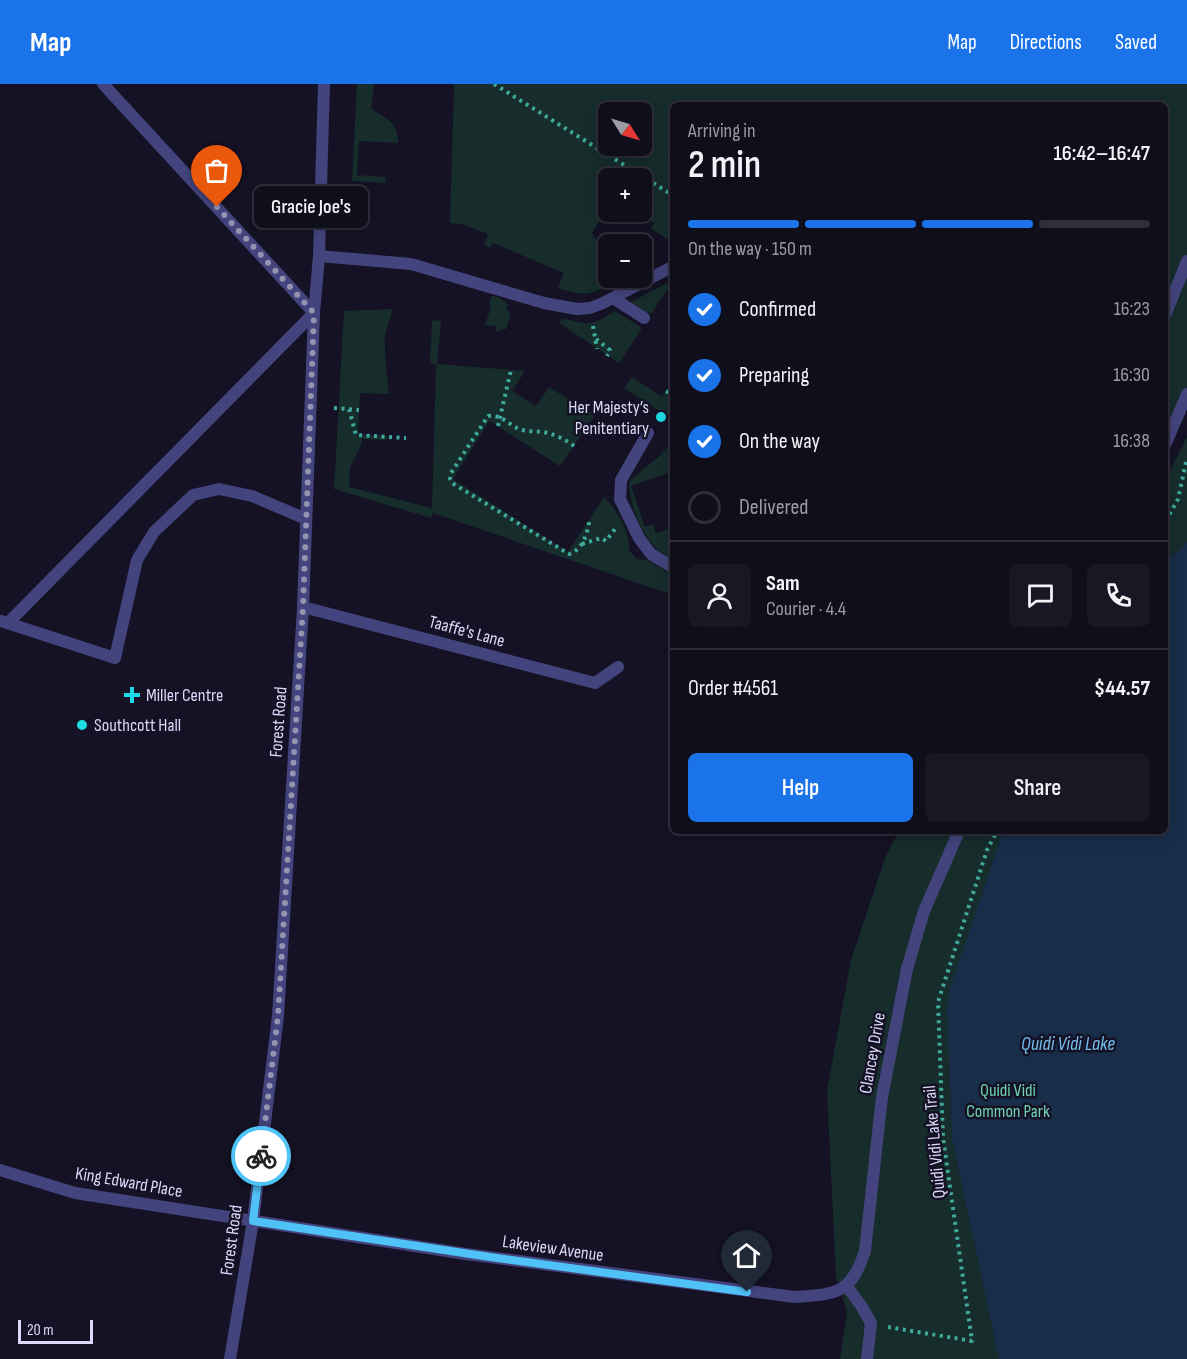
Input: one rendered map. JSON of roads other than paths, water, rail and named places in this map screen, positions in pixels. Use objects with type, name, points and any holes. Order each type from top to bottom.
[{"type":"street","points":[[103,84],[314,313],[4,621],[115,658],[138,560],[154,532],[193,495],[219,489],[252,496],[306,519]]},
{"type":"street","name":"Forest Road","points":[[230,1359],[253,1221],[278,1016],[303,607],[314,313],[319,256],[324,84]]},
{"type":"street","points":[[319,256],[411,264],[544,303],[577,309],[590,308],[614,298],[670,270]]},
{"type":"street","points":[[1168,308],[1187,261]]},
{"type":"street","points":[[614,298],[644,318]]},
{"type":"street","points":[[1168,438],[1187,394]]},
{"type":"street","points":[[648,434],[621,480],[620,499],[639,538],[651,554],[670,566]]},
{"type":"street","name":"Taaffe's Lane","points":[[303,607],[595,683],[618,667]]},
{"type":"street","name":"Clancey Drive","points":[[846,1285],[858,1270],[865,1251],[882,1097],[907,969],[924,911],[958,834]]},
{"type":"street","name":"King Edward Place","points":[[0,1170],[75,1193],[253,1221]]},
{"type":"street","name":"Lakeview Avenue","points":[[253,1221],[478,1256],[795,1298],[836,1293],[846,1285]]},
{"type":"street","points":[[846,1285],[871,1323],[867,1359]]},
{"type":"water","name":"Quidi Vidi Lake","points":[[1187,541],[1187,1359],[999,1359],[952,1138],[947,1007],[950,988],[1003,834],[1168,834],[1168,559],[1184,547]]},
{"type":"place","name":"Gracie Joe's","points":[[217,207]]},
{"type":"place","name":"Her Majesty’s Penitentiary","points":[[661,417]]},
{"type":"place","name":"Miller Centre","points":[[132,695]]},
{"type":"place","name":"Southcott Hall","points":[[82,725]]},
{"type":"park label","name":"Quidi Vidi Common Park","points":[[1008,1100]]}]
